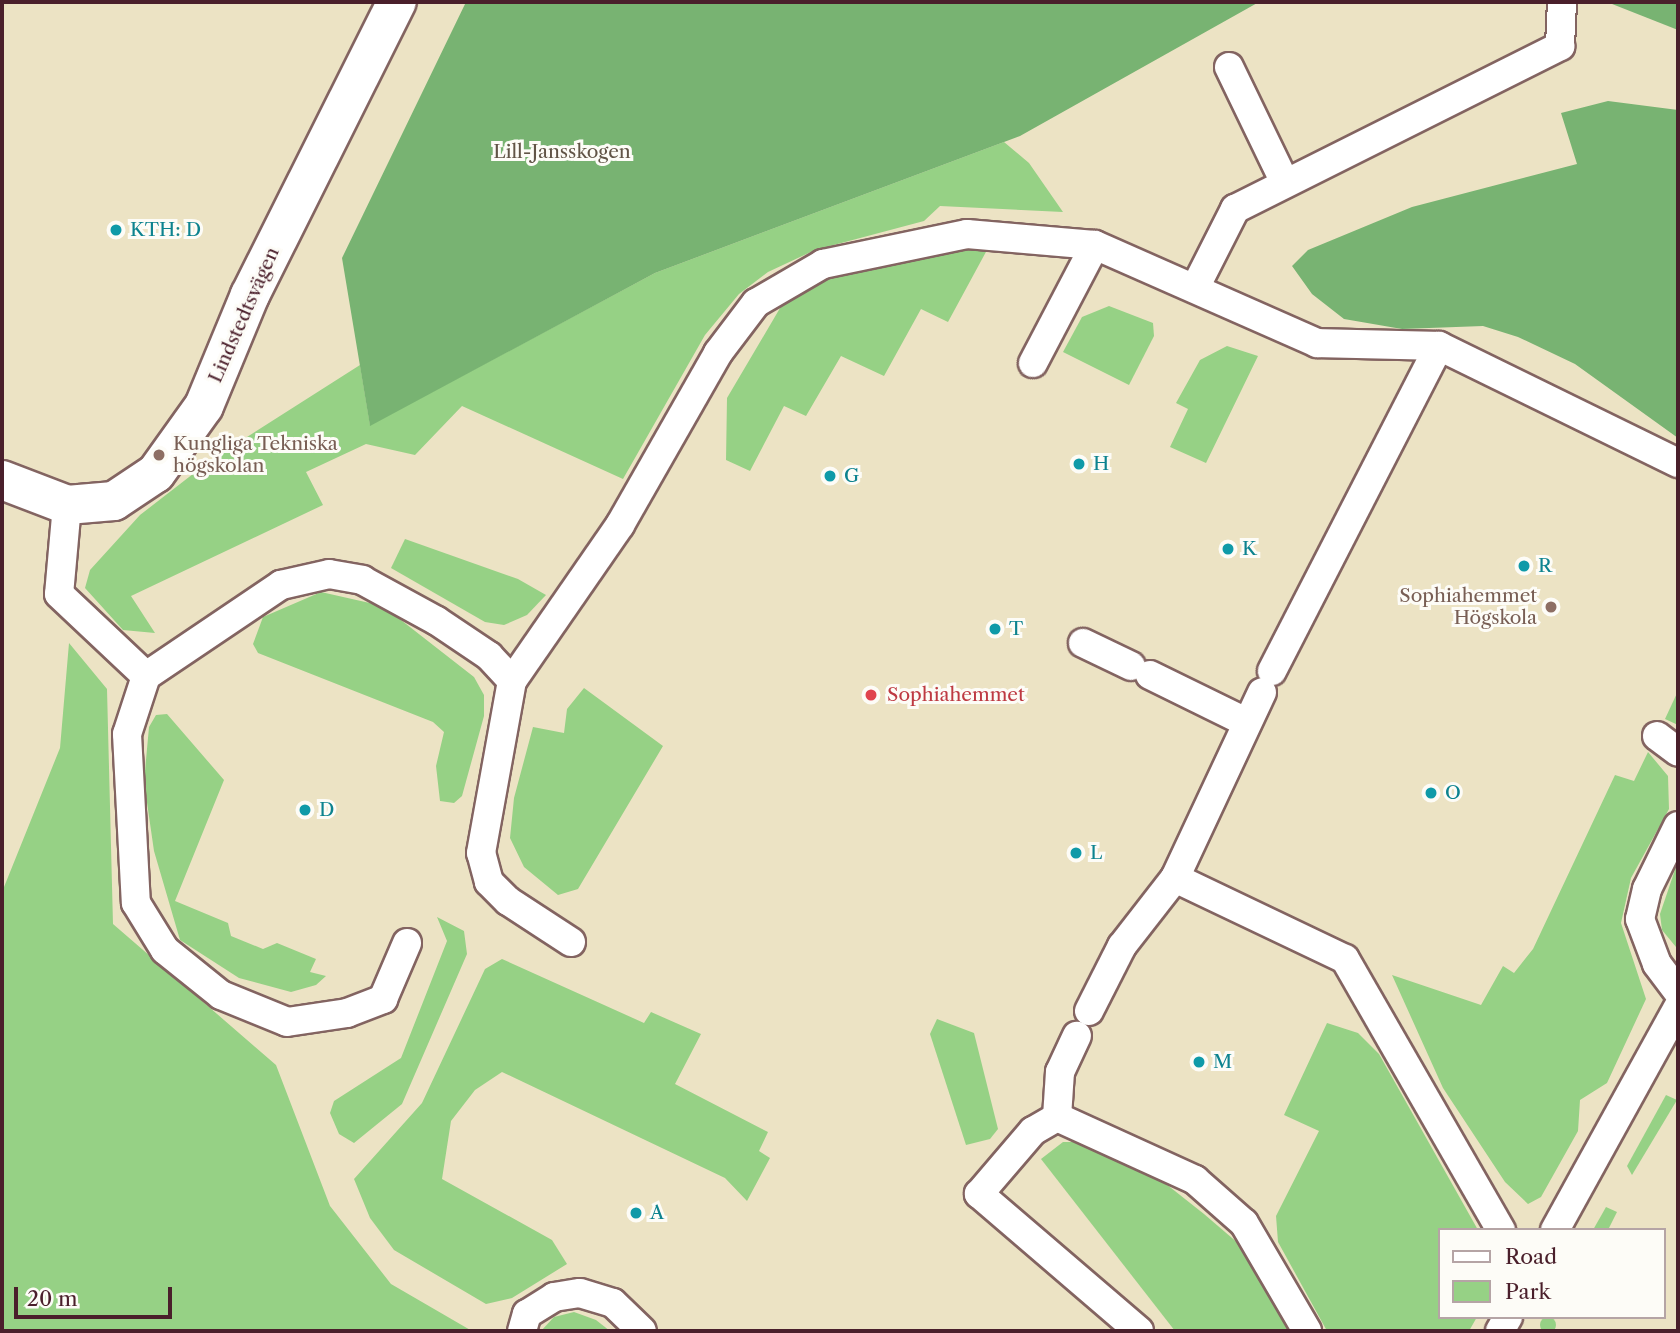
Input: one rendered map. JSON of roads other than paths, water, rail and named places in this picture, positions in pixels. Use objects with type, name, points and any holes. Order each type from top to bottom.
[{"type":"street","name":"Lindstedtsvägen","points":[[2,480],[67,505],[114,501],[156,473],[204,406],[250,295],[397,2]]},
{"type":"lane","points":[[1195,288],[1235,209],[1560,46],[1562,2]]},
{"type":"lane","points":[[1228,67],[1285,183]]},
{"type":"lane","points":[[571,942],[499,891],[481,853],[512,681],[620,525],[718,353],[756,303],[823,264],[894,245],[967,234],[1095,245],[1317,343],[1438,346],[1678,463]]},
{"type":"lane","points":[[1033,363],[1095,245]]},
{"type":"lane","points":[[1089,1011],[1122,946],[1175,878],[1246,722],[1438,346]]},
{"type":"lane","points":[[67,505],[59,594],[146,676]]},
{"type":"lane","points":[[407,943],[383,999],[347,1013],[287,1022],[221,995],[165,950],[136,903],[127,734],[146,676],[281,585],[329,574],[362,580],[438,621],[489,656],[512,681]]},
{"type":"lane","points":[[1083,643],[1246,722]]},
{"type":"lane","points":[[1678,826],[1647,889],[1640,919],[1657,964],[1678,992]]},
{"type":"lane","points":[[1175,878],[1345,959],[1500,1228]]},
{"type":"lane","points":[[1556,1228],[1678,1007]]},
{"type":"lane","points":[[1057,1118],[1060,1072],[1077,1036]]},
{"type":"lane","points":[[1057,1118],[1033,1131],[979,1194],[1139,1331]]},
{"type":"lane","points":[[1057,1118],[1195,1180],[1244,1223],[1307,1331]]},
{"type":"lane","points":[[522,1331],[527,1314],[554,1297],[580,1293],[613,1303],[642,1331]]},
{"type":"place","name":"KTH: D","points":[[116,230]]},
{"type":"place","name":"Kungliga Tekniska högskolan","points":[[159,455]]},
{"type":"place","name":"H","points":[[1079,464]]},
{"type":"place","name":"G","points":[[830,476]]},
{"type":"place","name":"K","points":[[1228,549]]},
{"type":"place","name":"R","points":[[1524,566]]},
{"type":"place","name":"Sophiahemmet Högskola","points":[[1551,607]]},
{"type":"place","name":"T","points":[[995,629]]},
{"type":"place","name":"Sophiahemmet","points":[[871,695]]},
{"type":"place","name":"O","points":[[1431,793]]},
{"type":"place","name":"D","points":[[305,810]]},
{"type":"place","name":"L","points":[[1076,853]]},
{"type":"place","name":"M","points":[[1199,1062]]},
{"type":"place","name":"A","points":[[636,1213]]},
{"type":"park label","name":"Lill-Jansskogen","points":[[562,152]]}]
